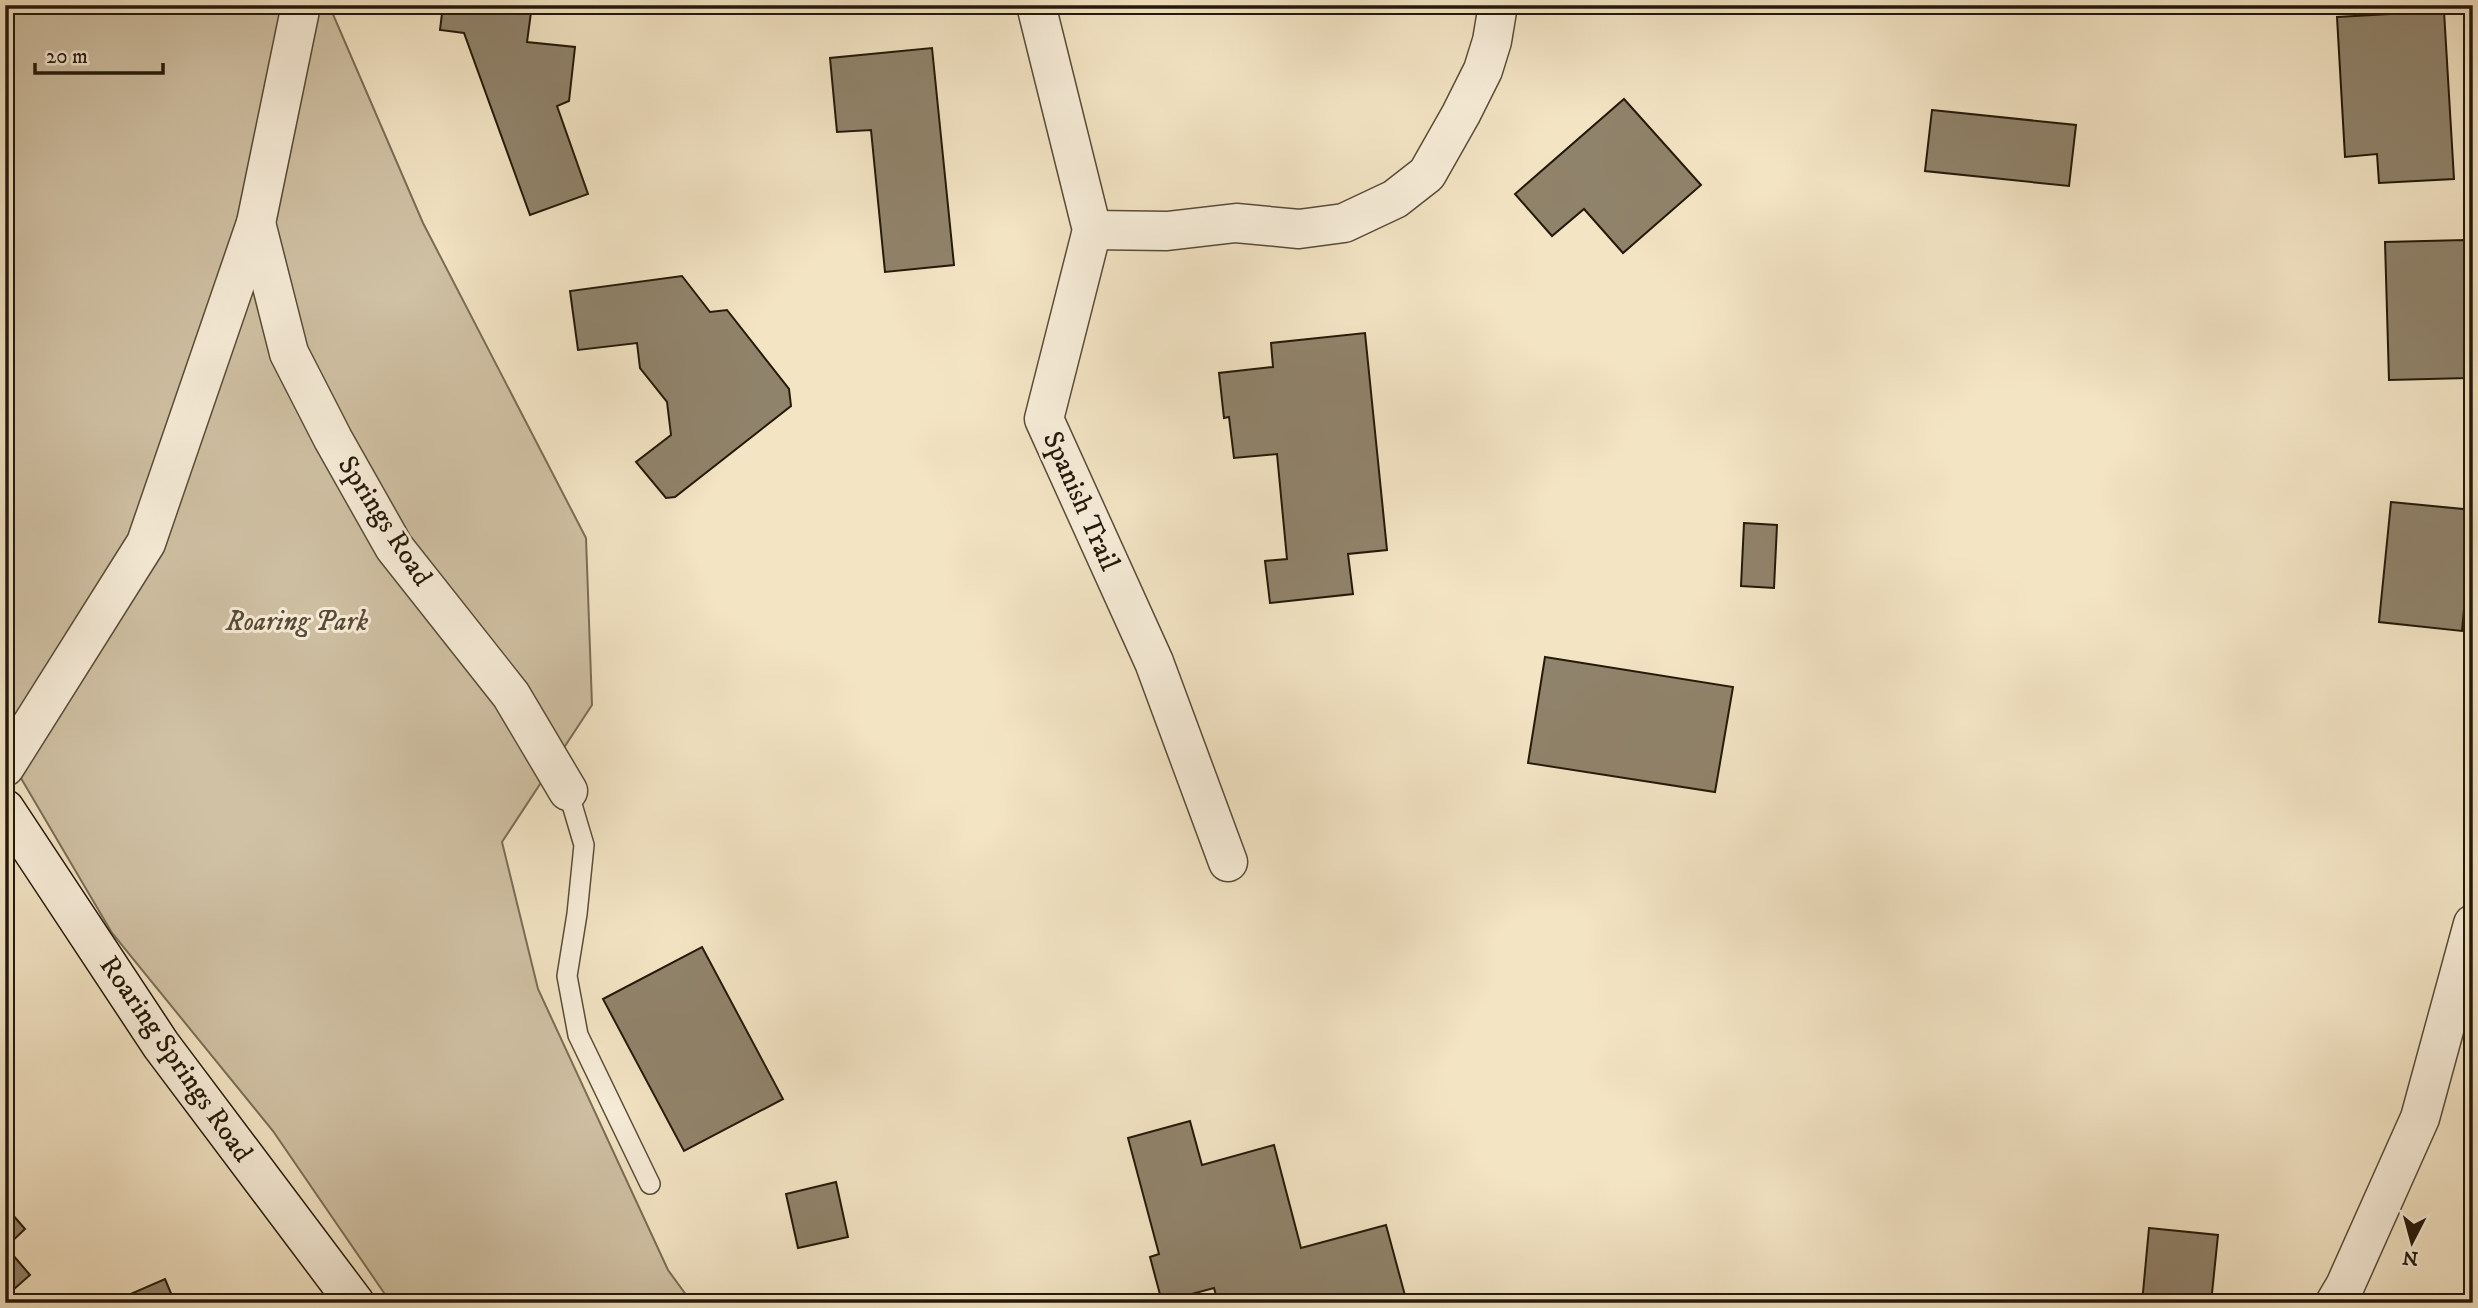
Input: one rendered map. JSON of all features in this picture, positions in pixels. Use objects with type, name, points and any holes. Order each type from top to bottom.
[{"type":"street","name":"Springs Road","points":[[5,767],[146,543],[256,223],[301,5]]},
{"type":"street","name":"Spanish Trail","points":[[1037,5],[1092,230],[1044,419],[1154,662],[1228,862]]},
{"type":"street","points":[[1092,230],[1167,231],[1236,223],[1299,229],[1343,223],[1395,199],[1427,174],[1461,114],[1483,70],[1499,5]]},
{"type":"street","name":"Springs Road","points":[[256,223],[289,353],[333,439],[394,547],[511,695],[568,791]]},
{"type":"street","name":"Roaring Springs Road","points":[[5,808],[161,1045],[355,1303]]},
{"type":"street","points":[[2335,1303],[2420,1118],[2473,924]]},
{"type":"lane","points":[[568,791],[584,845],[567,976],[578,1035],[650,1184]]},
{"type":"green space","name":"Roaring Park","points":[[5,5],[329,5],[423,223],[586,538],[592,705],[502,842],[538,989],[668,1270],[692,1303],[391,1303],[273,1131],[112,933],[5,751]]},
{"type":"building","points":[[443,5],[532,5],[527,42],[575,47],[569,101],[557,106],[588,194],[530,215],[464,33],[440,30]]},
{"type":"building","points":[[1209,5],[1284,5],[1283,13]]},
{"type":"building","points":[[2444,11],[2454,179],[2379,183],[2377,154],[2345,157],[2337,17]]},
{"type":"building","points":[[932,48],[954,265],[885,272],[871,130],[837,132],[830,58]]},
{"type":"building","points":[[1624,99],[1701,185],[1623,253],[1584,209],[1552,236],[1515,194]]},
{"type":"building","points":[[1932,110],[2076,125],[2069,186],[1925,171]]},
{"type":"building","points":[[2465,240],[2468,378],[2389,380],[2385,242]]},
{"type":"building","points":[[682,276],[710,312],[727,310],[789,389],[791,406],[675,497],[666,498],[636,462],[671,435],[667,402],[640,368],[637,343],[578,350],[570,291]]},
{"type":"building","points":[[1365,333],[1387,550],[1348,554],[1353,594],[1270,603],[1265,561],[1287,559],[1277,454],[1234,458],[1229,417],[1224,418],[1219,373],[1273,367],[1271,343]]},
{"type":"building","points":[[2391,502],[2473,510],[2462,631],[2379,622]]},
{"type":"building","points":[[1744,523],[1777,525],[1774,588],[1741,586]]},
{"type":"building","points":[[1545,657],[1733,687],[1715,792],[1528,763]]},
{"type":"building","points":[[702,947],[783,1099],[684,1151],[603,999]]},
{"type":"building","points":[[1190,1121],[1202,1165],[1274,1145],[1301,1248],[1386,1225],[1407,1303],[1218,1303],[1214,1288],[1162,1302],[1150,1257],[1159,1254],[1128,1138]]},
{"type":"building","points":[[836,1182],[848,1237],[798,1248],[786,1194]]},
{"type":"building","points":[[5,1206],[25,1229],[6,1247],[30,1275],[5,1297]]},
{"type":"building","points":[[2149,1228],[2218,1235],[2211,1303],[2142,1303]]},
{"type":"building","points":[[165,1279],[175,1303],[110,1303]]}]
